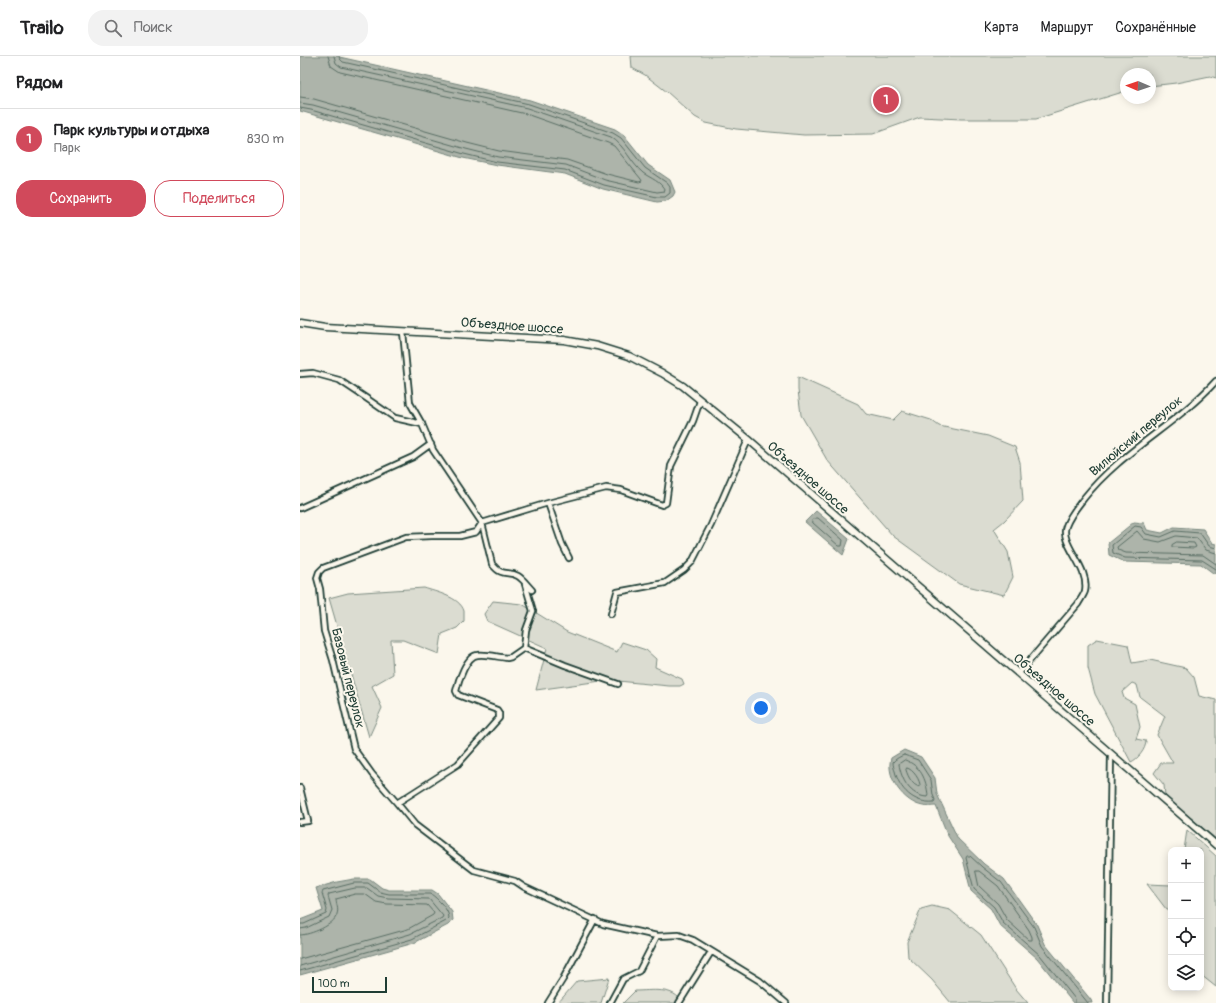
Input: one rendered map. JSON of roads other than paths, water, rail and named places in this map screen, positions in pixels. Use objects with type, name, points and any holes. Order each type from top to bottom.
[{"type":"main road","name":"Объездное шоссе","points":[[300,323],[325,328],[564,340],[597,346],[628,356],[662,373],[683,386],[748,440],[1216,845]]},
{"type":"street","points":[[403,332],[410,403],[431,444],[482,523],[492,564],[502,573],[518,575],[532,590]]},
{"type":"street","points":[[300,374],[312,374],[339,380],[395,418],[422,424]]},
{"type":"street","name":"Вилюйский переулок","points":[[1019,673],[1078,604],[1085,592],[1086,582],[1082,569],[1066,539],[1065,528],[1069,517],[1096,482],[1126,456],[1169,423],[1208,390],[1216,381]]},
{"type":"street","name":"Базовый переулок","points":[[700,401],[693,421],[671,466],[666,503],[662,505],[621,490],[606,488],[548,502],[482,523],[476,532],[460,536],[406,537],[323,568],[319,572],[317,578],[320,589],[324,631],[333,660],[354,749],[372,774],[415,825],[474,870],[515,881],[524,887],[603,924],[657,936],[679,935],[692,940],[760,981],[778,1000],[786,1003]]},
{"type":"street","points":[[611,614],[617,592],[665,583],[684,570],[692,562],[711,526],[748,440]]},
{"type":"street","points":[[300,508],[413,457],[431,444]]},
{"type":"street","points":[[548,502],[562,544],[569,558]]},
{"type":"street","points":[[397,803],[458,764],[499,718],[500,713],[497,710],[458,695],[456,691],[466,663],[470,659],[478,654],[507,658],[524,648],[526,630],[533,611],[524,582]]},
{"type":"street","points":[[524,648],[565,665],[618,684]]},
{"type":"street","points":[[1107,1003],[1111,755]]},
{"type":"street","points":[[300,788],[308,821],[300,822]]},
{"type":"street","points":[[548,1003],[564,979],[595,919]]},
{"type":"street","points":[[610,1003],[623,978],[639,971],[657,936]]},
{"type":"street","points":[[679,1003],[711,952]]},
{"type":"water","points":[[300,56],[335,56],[530,100],[615,129],[624,135],[648,165],[670,180],[675,192],[673,196],[666,201],[657,202],[603,189],[565,174],[497,165],[463,158],[300,111]]},
{"type":"water","points":[[816,511],[849,539],[843,555],[805,522]]},
{"type":"water","points":[[1134,522],[1144,523],[1147,530],[1162,533],[1174,527],[1203,529],[1212,543],[1216,544],[1216,574],[1201,564],[1124,562],[1109,555],[1108,543]]},
{"type":"water","points":[[904,750],[921,757],[935,778],[937,794],[958,839],[984,864],[1004,879],[1037,925],[1045,944],[1092,1003],[1073,1003],[1037,958],[1000,926],[991,909],[971,891],[963,859],[948,836],[936,806],[923,806],[909,800],[903,795],[893,781],[890,765],[891,758]]},
{"type":"water","points":[[354,879],[370,879],[382,888],[389,890],[432,890],[438,894],[452,912],[453,920],[448,925],[414,943],[300,975],[300,920],[323,911],[316,888]]},
{"type":"place","name":"Парк культуры и отдыха","points":[[886,100]]}]
